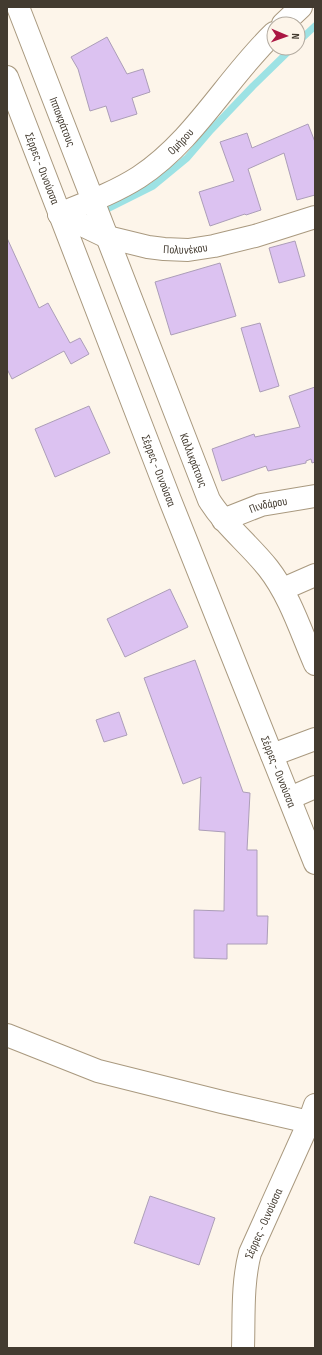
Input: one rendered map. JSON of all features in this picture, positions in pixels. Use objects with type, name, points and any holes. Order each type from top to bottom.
[{"type":"street","name":"Ιπποκράτους","points":[[18,7],[107,237]]},
{"type":"street","points":[[291,16],[300,7]]},
{"type":"street","name":"Ομήρου","points":[[59,214],[113,192],[140,177],[158,162],[183,140],[266,40]]},
{"type":"street","name":"Σέρρες - Οινούσσα","points":[[7,77],[170,500],[272,755],[290,798],[306,821],[315,863]]},
{"type":"street","name":"Πολυνέκου","points":[[59,214],[107,237],[148,247],[188,250],[214,246],[255,236],[315,217]]},
{"type":"street","name":"Καλλικράτους","points":[[107,237],[209,500],[217,513],[264,563],[283,589],[315,664]]},
{"type":"street","name":"Πινδάρου","points":[[223,520],[261,505],[315,496]]},
{"type":"street","points":[[283,589],[315,575]]},
{"type":"street","points":[[272,755],[315,739]]},
{"type":"street","points":[[290,798],[315,787]]},
{"type":"street","points":[[7,1035],[98,1071],[222,1102],[312,1113]]},
{"type":"street","name":"Σέρρες - Οινούσσα","points":[[242,1348],[245,1284],[250,1253],[312,1113]]},
{"type":"building","points":[[107,37],[127,74],[143,69],[150,92],[132,98],[137,114],[111,122],[106,106],[90,111],[78,69],[71,57]]},
{"type":"building","points":[[308,124],[315,142],[315,195],[297,200],[284,153],[248,169],[261,210],[210,226],[199,192],[234,181],[220,142],[247,133],[252,148]]},
{"type":"building","points":[[7,238],[39,308],[48,303],[70,343],[80,338],[89,354],[71,364],[64,351],[12,379],[7,369]]},
{"type":"building","points":[[295,241],[305,276],[279,283],[269,248]]},
{"type":"building","points":[[220,263],[236,316],[171,335],[155,282]]},
{"type":"building","points":[[260,323],[279,386],[260,392],[241,328]]},
{"type":"building","points":[[315,387],[315,462],[312,463],[311,459],[306,461],[306,463],[268,471],[266,466],[222,481],[212,449],[254,434],[255,437],[300,427],[289,396]]},
{"type":"building","points":[[89,406],[110,453],[55,477],[35,429]]},
{"type":"building","points":[[170,589],[188,627],[125,657],[107,619]]},
{"type":"building","points":[[195,660],[243,792],[250,793],[247,850],[257,850],[257,916],[268,916],[267,944],[227,944],[227,959],[194,958],[194,910],[224,911],[225,832],[199,830],[201,777],[183,784],[144,678]]},
{"type":"building","points":[[119,712],[127,735],[104,742],[96,720]]},
{"type":"building","points":[[150,1196],[215,1218],[199,1265],[134,1243]]},
{"type":"waterway","points":[[306,34],[315,26]]},
{"type":"waterway","points":[[109,208],[153,186],[187,158],[211,130],[284,56]]}]
